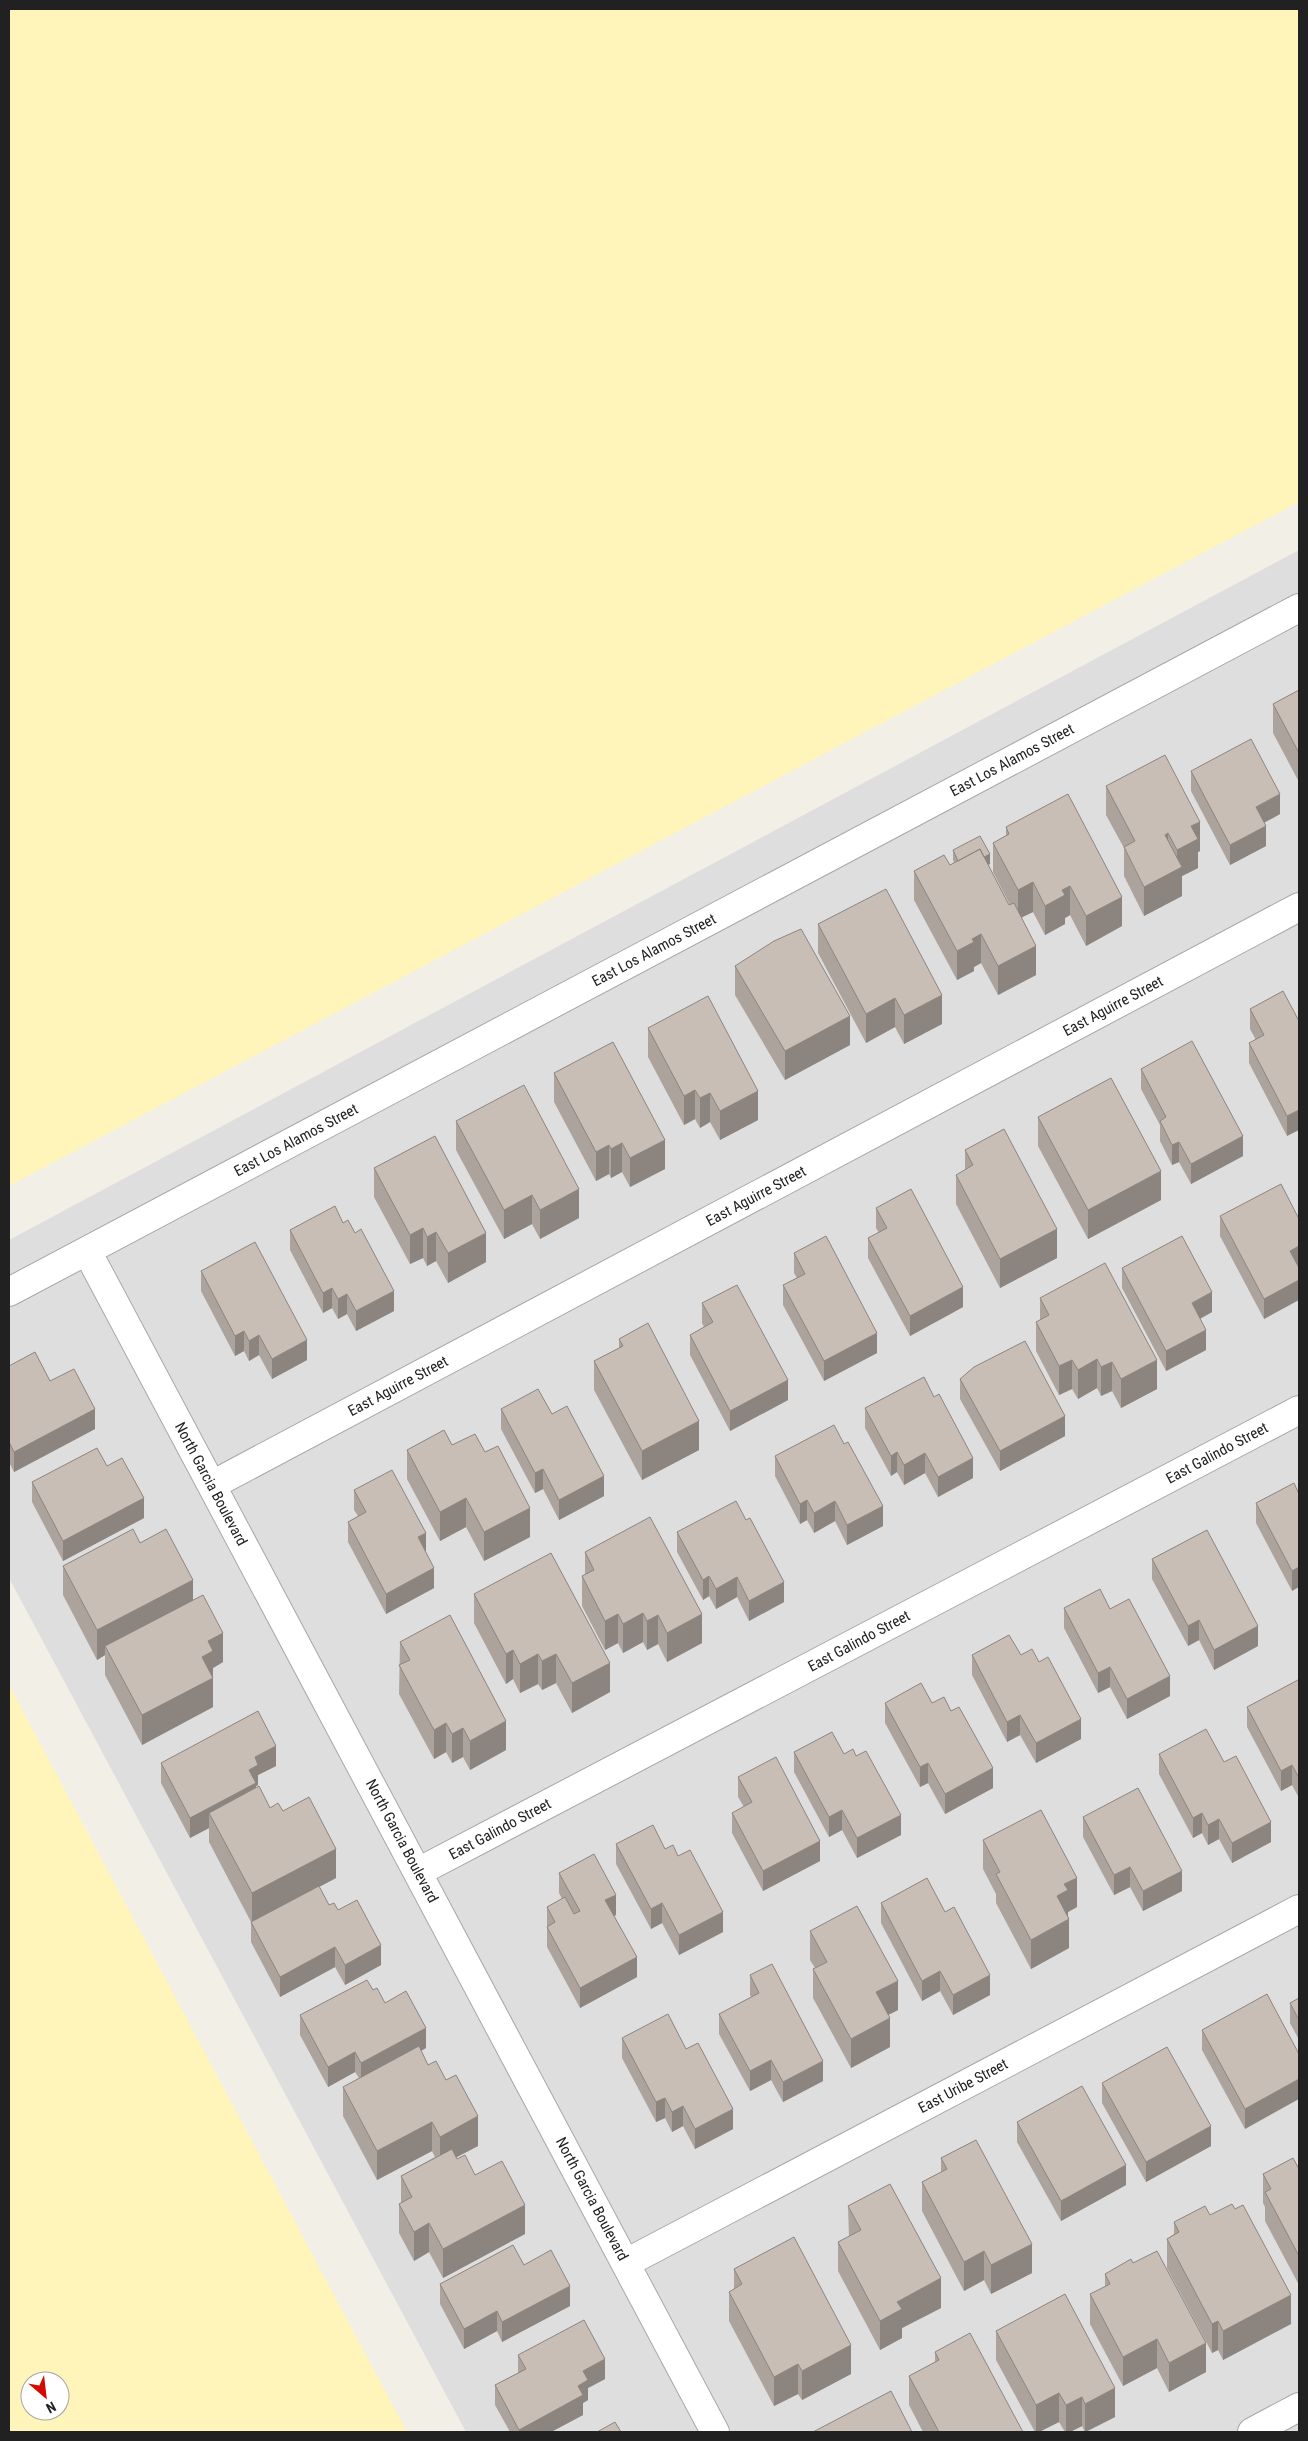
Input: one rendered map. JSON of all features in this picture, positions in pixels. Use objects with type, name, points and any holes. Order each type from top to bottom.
[{"type":"street","name":"East Los Alamos Street","points":[[9,1292],[1299,608]]},
{"type":"street","name":"East Aguirre Street","points":[[212,1485],[1299,906]]},
{"type":"street","name":"North Garcia Boulevard","points":[[86,1251],[715,2432]]},
{"type":"street","name":"East Galindo Street","points":[[418,1872],[1299,1410]]},
{"type":"street","name":"East Uribe Street","points":[[626,2263],[1299,1909]]},
{"type":"street","points":[[1252,2432],[1299,2407]]},
{"type":"shaded area","points":[[1299,550],[1299,2432],[466,2432],[9,1578],[9,1240]]},
{"type":"sand","points":[[9,9],[1299,9],[1299,502],[9,1186]]},
{"type":"sand","points":[[9,1685],[407,2432],[9,2432]]},
{"type":"building","points":[[1299,690],[1299,753],[1273,704]]},
{"type":"building","points":[[1251,739],[1280,794],[1256,807],[1266,826],[1230,845],[1191,771]]},
{"type":"building","points":[[1165,755],[1200,822],[1191,826],[1198,839],[1177,850],[1168,833],[1165,835],[1182,867],[1144,887],[1124,847],[1135,841],[1106,786]]},
{"type":"building","points":[[1068,794],[1122,897],[1086,916],[1070,886],[1062,890],[1065,895],[1045,906],[1033,882],[1018,890],[993,843],[1009,834],[1006,827]]},
{"type":"building","points":[[980,836],[990,854],[984,857],[980,849],[958,861],[953,850]]},
{"type":"building","points":[[980,849],[1009,905],[1014,903],[1036,946],[998,966],[981,934],[972,939],[974,942],[957,951],[914,871],[944,855],[950,865]]},
{"type":"building","points":[[886,889],[942,995],[904,1015],[895,998],[866,1014],[818,924]]},
{"type":"building","points":[[801,929],[850,1016],[785,1051],[735,966],[774,941]]},
{"type":"building","points":[[1283,991],[1299,1021],[1299,1110],[1287,1116],[1249,1043],[1264,1035],[1250,1009]]},
{"type":"building","points":[[708,996],[758,1091],[720,1111],[710,1093],[700,1098],[695,1090],[684,1096],[648,1028]]},
{"type":"building","points":[[1192,1041],[1243,1136],[1191,1164],[1179,1142],[1172,1145],[1160,1121],[1166,1117],[1141,1069]]},
{"type":"building","points":[[613,1042],[665,1140],[630,1158],[622,1143],[611,1149],[609,1145],[596,1152],[554,1073]]},
{"type":"building","points":[[1111,1078],[1161,1171],[1088,1210],[1038,1117]]},
{"type":"building","points":[[524,1085],[579,1189],[540,1210],[532,1195],[504,1210],[456,1121]]},
{"type":"building","points":[[1004,1129],[1057,1229],[1000,1259],[956,1175],[973,1165],[965,1150]]},
{"type":"building","points":[[435,1136],[486,1233],[448,1253],[436,1232],[427,1237],[423,1228],[410,1235],[374,1168]]},
{"type":"building","points":[[1281,1184],[1299,1219],[1299,1246],[1290,1251],[1299,1268],[1299,1280],[1264,1299],[1220,1216]]},
{"type":"building","points":[[911,1189],[963,1287],[910,1316],[868,1238],[887,1228],[876,1208]]},
{"type":"building","points":[[335,1206],[343,1223],[348,1220],[355,1233],[361,1229],[394,1291],[356,1311],[347,1294],[338,1299],[332,1288],[323,1293],[290,1230]]},
{"type":"building","points":[[826,1236],[877,1333],[824,1361],[783,1285],[805,1274],[794,1253]]},
{"type":"building","points":[[1182,1236],[1212,1292],[1192,1303],[1206,1330],[1166,1351],[1122,1268]]},
{"type":"building","points":[[255,1242],[307,1340],[272,1359],[259,1335],[249,1341],[244,1331],[235,1336],[201,1271]]},
{"type":"building","points":[[1105,1263],[1157,1360],[1121,1379],[1112,1362],[1101,1367],[1097,1359],[1078,1370],[1072,1360],[1059,1366],[1036,1322],[1049,1315],[1040,1298]]},
{"type":"building","points":[[737,1285],[788,1380],[730,1411],[690,1335],[713,1322],[702,1303]]},
{"type":"building","points":[[648,1323],[699,1421],[642,1451],[594,1361],[623,1346],[619,1339]]},
{"type":"building","points":[[1025,1341],[1065,1416],[1000,1451],[960,1379],[974,1367]]},
{"type":"building","points":[[35,1352],[50,1381],[74,1369],[95,1409],[14,1452],[9,1442],[9,1366]]},
{"type":"building","points":[[924,1377],[934,1397],[939,1394],[973,1458],[938,1477],[925,1453],[904,1465],[897,1452],[891,1456],[865,1408]]},
{"type":"building","points":[[538,1389],[552,1414],[567,1406],[604,1476],[559,1500],[543,1469],[535,1473],[501,1409]]},
{"type":"building","points":[[834,1425],[844,1444],[848,1442],[883,1506],[847,1525],[835,1501],[814,1513],[807,1500],[800,1504],[775,1456]]},
{"type":"building","points":[[444,1430],[452,1445],[475,1434],[485,1452],[498,1446],[530,1508],[484,1532],[466,1498],[440,1512],[407,1450]]},
{"type":"building","points":[[97,1448],[107,1466],[122,1458],[144,1498],[63,1541],[32,1482]]},
{"type":"building","points":[[392,1470],[426,1533],[418,1537],[434,1568],[386,1594],[348,1522],[366,1512],[354,1490]]},
{"type":"building","points":[[1294,1483],[1299,1494],[1299,1567],[1292,1571],[1256,1503]]},
{"type":"building","points":[[736,1501],[746,1520],[750,1518],[784,1582],[749,1601],[737,1577],[716,1589],[709,1576],[703,1580],[677,1532]]},
{"type":"building","points":[[650,1517],[702,1614],[667,1633],[658,1615],[647,1621],[643,1613],[623,1624],[618,1614],[605,1621],[582,1576],[594,1570],[585,1552]]},
{"type":"building","points":[[133,1529],[140,1543],[166,1529],[193,1580],[97,1630],[63,1566]]},
{"type":"building","points":[[1207,1530],[1258,1626],[1214,1650],[1199,1620],[1188,1626],[1152,1559]]},
{"type":"building","points":[[551,1553],[610,1663],[572,1683],[556,1654],[542,1661],[538,1654],[520,1664],[513,1650],[506,1654],[474,1594]]},
{"type":"building","points":[[1100,1589],[1110,1609],[1129,1599],[1170,1676],[1127,1699],[1110,1667],[1098,1673],[1064,1608]]},
{"type":"building","points":[[203,1595],[223,1633],[208,1641],[213,1651],[202,1657],[213,1678],[142,1715],[105,1646]]},
{"type":"building","points":[[450,1615],[506,1721],[470,1741],[463,1728],[452,1734],[446,1723],[434,1730],[399,1665],[410,1660],[400,1642]]},
{"type":"building","points":[[1009,1635],[1021,1655],[1032,1649],[1039,1662],[1048,1657],[1081,1719],[1036,1743],[1020,1715],[1007,1722],[972,1655]]},
{"type":"building","points":[[1298,1680],[1299,1778],[1292,1765],[1281,1771],[1247,1707]]},
{"type":"building","points":[[921,1683],[932,1703],[944,1697],[951,1711],[959,1707],[993,1768],[945,1794],[928,1763],[920,1767],[885,1703]]},
{"type":"building","points":[[258,1711],[276,1746],[255,1757],[258,1765],[249,1770],[256,1783],[190,1818],[161,1763]]},
{"type":"building","points":[[1206,1729],[1224,1762],[1236,1756],[1271,1822],[1232,1843],[1219,1819],[1208,1825],[1202,1813],[1193,1818],[1159,1754]]},
{"type":"building","points":[[832,1732],[844,1754],[853,1749],[856,1756],[866,1751],[901,1815],[857,1838],[842,1810],[829,1817],[794,1752]]},
{"type":"building","points":[[776,1757],[820,1841],[763,1871],[732,1813],[752,1802],[738,1777]]},
{"type":"building","points":[[259,1786],[270,1808],[278,1803],[283,1811],[309,1797],[336,1849],[252,1893],[209,1813]]},
{"type":"building","points":[[1138,1788],[1182,1871],[1143,1891],[1130,1867],[1114,1875],[1083,1817]]},
{"type":"building","points":[[1041,1810],[1077,1878],[1064,1884],[1068,1890],[1057,1896],[1069,1919],[1031,1940],[996,1874],[1000,1872],[983,1840]]},
{"type":"building","points":[[653,1825],[665,1849],[673,1845],[678,1856],[690,1850],[723,1912],[679,1935],[662,1903],[651,1909],[616,1844]]},
{"type":"building","points":[[594,1854],[616,1895],[605,1900],[637,1957],[580,1988],[547,1927],[555,1922],[547,1907],[565,1897],[574,1914],[580,1911],[559,1873]]},
{"type":"building","points":[[927,1878],[945,1912],[954,1907],[990,1975],[953,1995],[940,1971],[922,1981],[881,1903]]},
{"type":"building","points":[[319,1886],[329,1905],[334,1903],[338,1910],[357,1900],[381,1945],[345,1965],[335,1947],[280,1977],[251,1922]]},
{"type":"building","points":[[857,1906],[898,1981],[876,1992],[890,2018],[851,2039],[813,1969],[827,1962],[810,1931]]},
{"type":"building","points":[[772,1964],[823,2061],[783,2082],[771,2060],[750,2071],[719,2014],[759,1993],[750,1975]]},
{"type":"building","points":[[367,1980],[373,1990],[377,1988],[385,2003],[406,1991],[426,2028],[361,2063],[355,2052],[328,2067],[300,2015]]},
{"type":"building","points":[[1267,1994],[1299,2054],[1299,2079],[1245,2109],[1202,2030]]},
{"type":"building","points":[[1299,1998],[1299,2020],[1290,2003]]},
{"type":"building","points":[[668,2014],[686,2049],[698,2043],[733,2109],[695,2129],[683,2106],[672,2112],[665,2098],[656,2102],[622,2038]]},
{"type":"building","points":[[419,2046],[428,2065],[436,2061],[446,2080],[456,2075],[478,2116],[440,2137],[432,2122],[377,2151],[343,2087]]},
{"type":"building","points":[[1167,2047],[1211,2126],[1146,2162],[1102,2083]]},
{"type":"building","points":[[1082,2086],[1126,2165],[1061,2201],[1017,2122]]},
{"type":"building","points":[[976,2140],[1032,2244],[991,2265],[984,2251],[964,2262],[922,2182],[947,2169],[941,2158]]},
{"type":"building","points":[[452,2149],[457,2159],[465,2155],[475,2175],[502,2161],[525,2205],[443,2249],[429,2223],[414,2232],[399,2204],[412,2197],[401,2176]]},
{"type":"building","points":[[1293,2158],[1299,2169],[1299,2256],[1265,2192],[1271,2189],[1263,2174]]},
{"type":"building","points":[[890,2184],[941,2278],[897,2302],[902,2309],[880,2321],[838,2242],[861,2230],[848,2206]]},
{"type":"building","points":[[1232,2204],[1235,2209],[1243,2205],[1291,2295],[1223,2331],[1218,2321],[1212,2324],[1167,2239],[1179,2232],[1174,2222],[1205,2206],[1210,2215]]},
{"type":"building","points":[[794,2237],[851,2345],[802,2371],[798,2364],[774,2377],[729,2292],[742,2284],[734,2269]]},
{"type":"building","points":[[513,2245],[524,2265],[551,2250],[570,2286],[502,2322],[497,2311],[464,2329],[440,2284]]},
{"type":"building","points":[[1157,2251],[1206,2343],[1169,2363],[1157,2339],[1123,2357],[1090,2294],[1110,2284],[1105,2274],[1131,2259],[1133,2263]]},
{"type":"building","points":[[1065,2294],[1115,2388],[1085,2404],[1082,2397],[1066,2405],[1059,2393],[1036,2405],[996,2331]]},
{"type":"building","points":[[584,2320],[605,2359],[583,2371],[588,2380],[578,2386],[583,2395],[519,2430],[495,2385],[526,2369],[518,2355]]},
{"type":"building","points":[[970,2333],[1023,2432],[939,2432],[909,2376],[939,2360],[935,2352]]},
{"type":"building","points":[[891,2391],[912,2432],[813,2432]]},
{"type":"building","points":[[615,2422],[621,2432],[597,2432]]}]
